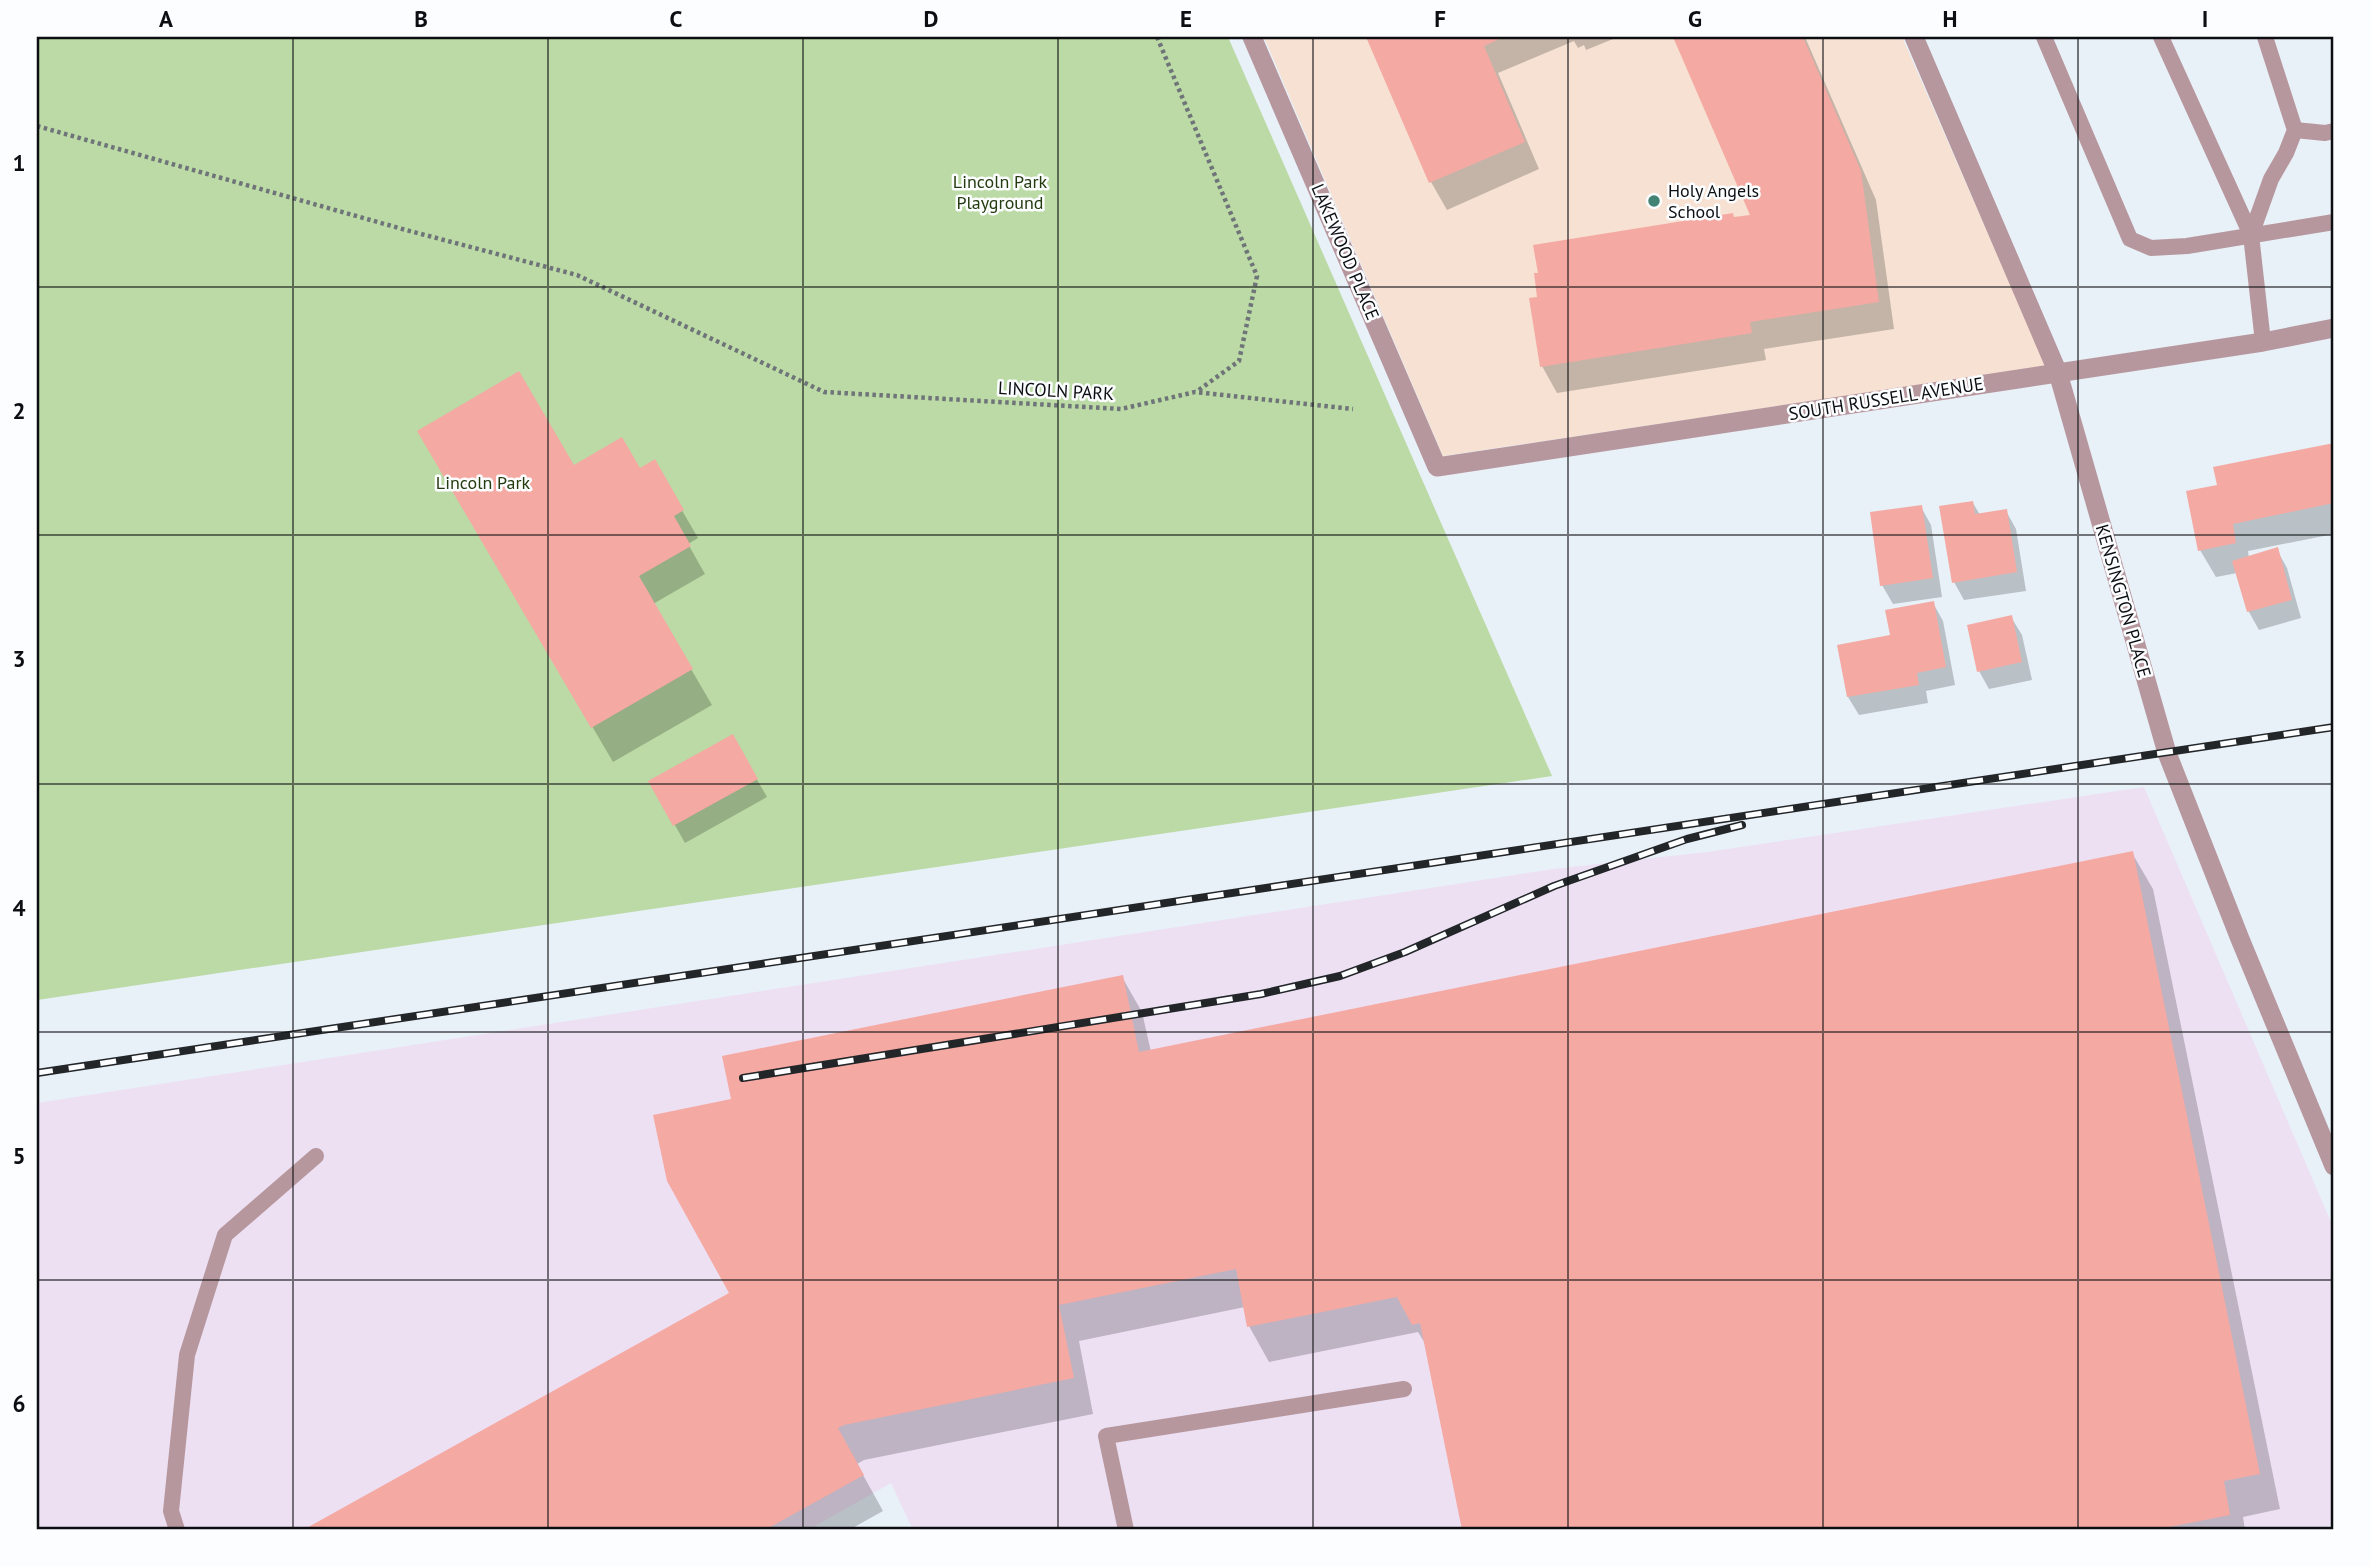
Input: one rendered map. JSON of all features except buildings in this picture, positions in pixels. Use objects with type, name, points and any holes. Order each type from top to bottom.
[{"type":"street","name":"LAKEWOOD PLACE","points":[[1252,37],[1437,467]]},
{"type":"street","name":"KENSINGTON PLACE","points":[[1914,37],[2058,373],[2167,753],[2245,952],[2334,1166]]},
{"type":"street","name":"SOUTH RUSSELL AVENUE","points":[[1437,467],[2263,342],[2334,328]]},
{"type":"lane","points":[[2044,37],[2130,239],[2151,248],[2188,246],[2334,222]]},
{"type":"lane","points":[[2161,37],[2251,235],[2263,342]]},
{"type":"lane","points":[[2251,235],[2271,179],[2295,130],[2265,37]]},
{"type":"lane","points":[[2295,130],[2325,133],[2334,131]]},
{"type":"lane","points":[[177,1530],[171,1511],[187,1355],[225,1235],[316,1156]]},
{"type":"lane","points":[[1126,1530],[1105,1436],[1404,1389]]},
{"type":"path","name":"LINCOLN PARK","points":[[1157,37],[1257,276],[1239,361],[1195,392]]},
{"type":"path","name":"LINCOLN PARK","points":[[37,127],[577,275],[824,392],[1121,409],[1195,392],[1353,409]]},
{"type":"shaded area","name":"Holy Angels School","points":[[1264,37],[1902,37],[2046,366],[1443,456]]},
{"type":"shaded area","points":[[2144,787],[2334,1229],[2334,1524],[2316,1530],[913,1530],[891,1483],[808,1530],[37,1530],[37,1103],[1553,869],[1707,852]]},
{"type":"green space","name":"Lincoln Park","points":[[37,37],[1228,37],[1552,776],[37,1000]]},
{"type":"railway","points":[[37,1073],[2334,727]]},
{"type":"railway","points":[[743,1078],[1261,994],[1340,976],[1405,952],[1554,886],[1687,839],[1742,825]]},
{"type":"place","name":"Holy Angels School","points":[[1654,201]]},
{"type":"park label","name":"Lincoln Park Playground","points":[[1000,192]]}]
